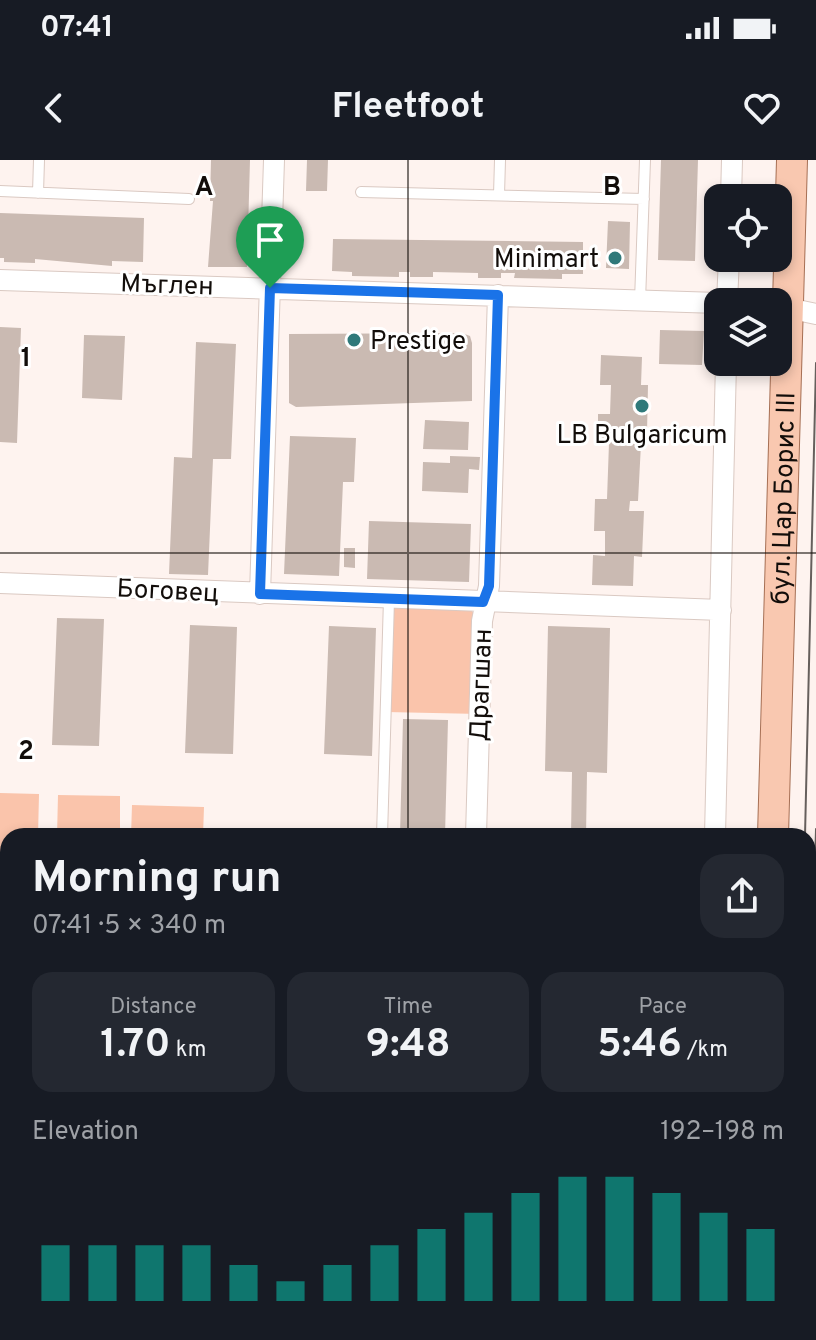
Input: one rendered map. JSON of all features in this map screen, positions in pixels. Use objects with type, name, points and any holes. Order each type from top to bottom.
[{"type":"main road","name":"бул. Цар Борис III","points":[[773,828],[794,309],[792,160]]},
{"type":"street","points":[[260,594],[274,160]]},
{"type":"street","points":[[731,184],[732,160]]},
{"type":"street","name":"Мъглен","points":[[0,280],[704,303]]},
{"type":"street","name":"Драгшан","points":[[476,828],[483,602],[489,586],[498,295]]},
{"type":"street","points":[[715,828],[726,376]]},
{"type":"street","name":"Боговец","points":[[0,583],[721,610]]},
{"type":"lane","points":[[38,193],[39,160]]},
{"type":"lane","points":[[499,195],[500,160]]},
{"type":"lane","points":[[640,301],[645,160]]},
{"type":"lane","points":[[0,191],[189,199]]},
{"type":"lane","points":[[361,192],[644,199]]},
{"type":"lane","points":[[382,828],[389,599]]},
{"type":"shaded area","points":[[389,599],[460,600],[482,621],[480,714],[386,712]]},
{"type":"shaded area","points":[[0,793],[39,794],[38,828],[0,828]]},
{"type":"shaded area","points":[[58,795],[120,796],[120,828],[57,828]]},
{"type":"shaded area","points":[[132,805],[204,807],[203,828],[131,828]]},
{"type":"building","points":[[211,160],[250,160],[247,267],[208,267],[213,201],[210,201]]},
{"type":"building","points":[[307,160],[328,160],[327,191],[306,191]]},
{"type":"building","points":[[661,160],[698,160],[695,261],[658,260]]},
{"type":"building","points":[[0,213],[144,218],[143,262],[112,261],[112,266],[35,259],[35,263],[4,262],[4,258],[0,258]]},
{"type":"building","points":[[608,221],[630,222],[629,269],[606,268]]},
{"type":"building","points":[[333,239],[583,242],[583,274],[562,274],[562,279],[514,278],[515,273],[501,273],[501,278],[478,278],[478,273],[433,272],[433,277],[410,277],[410,272],[399,272],[399,277],[352,276],[352,272],[332,271]]},
{"type":"building","points":[[0,327],[21,328],[17,443],[0,442]]},
{"type":"building","points":[[660,330],[704,331],[702,365],[659,364]]},
{"type":"building","points":[[462,333],[470,336],[472,343],[472,401],[296,407],[289,403],[289,334]]},
{"type":"building","points":[[84,335],[125,336],[122,400],[82,398]]},
{"type":"building","points":[[196,342],[236,344],[231,459],[213,459],[208,575],[169,574],[174,457],[192,458]]},
{"type":"building","points":[[601,355],[642,357],[641,385],[648,385],[647,433],[632,433],[632,444],[641,444],[638,501],[630,501],[629,511],[644,511],[642,557],[634,556],[633,586],[592,585],[593,555],[605,556],[605,531],[594,531],[595,499],[607,499],[609,443],[598,442],[598,414],[610,414],[611,385],[600,385]]},
{"type":"building","points":[[425,420],[469,422],[468,450],[423,449]]},
{"type":"building","points":[[290,436],[356,438],[354,482],[343,482],[339,576],[284,574]]},
{"type":"building","points":[[450,456],[480,457],[479,470],[469,469],[468,493],[422,491],[423,462],[450,463]]},
{"type":"building","points":[[369,521],[471,524],[469,582],[367,579]]},
{"type":"building","points":[[344,548],[355,548],[355,568],[344,567]]},
{"type":"building","points":[[57,618],[104,619],[99,746],[52,745]]},
{"type":"building","points":[[190,625],[237,627],[233,754],[185,753]]},
{"type":"building","points":[[329,626],[376,628],[372,756],[324,754]]},
{"type":"building","points":[[548,626],[610,628],[607,773],[587,772],[586,828],[571,828],[572,772],[545,771]]},
{"type":"building","points":[[403,719],[448,720],[445,828],[400,828]]},
{"type":"tram line","points":[[805,828],[816,363]]},
{"type":"place","name":"Minimart","points":[[615,258]]},
{"type":"place","name":"Prestige","points":[[354,340]]},
{"type":"place","name":"LB Bulgaricum","points":[[642,406]]},
{"type":"route","points":[[270,288],[498,295],[489,586],[483,602],[260,594],[270,288]]}]
